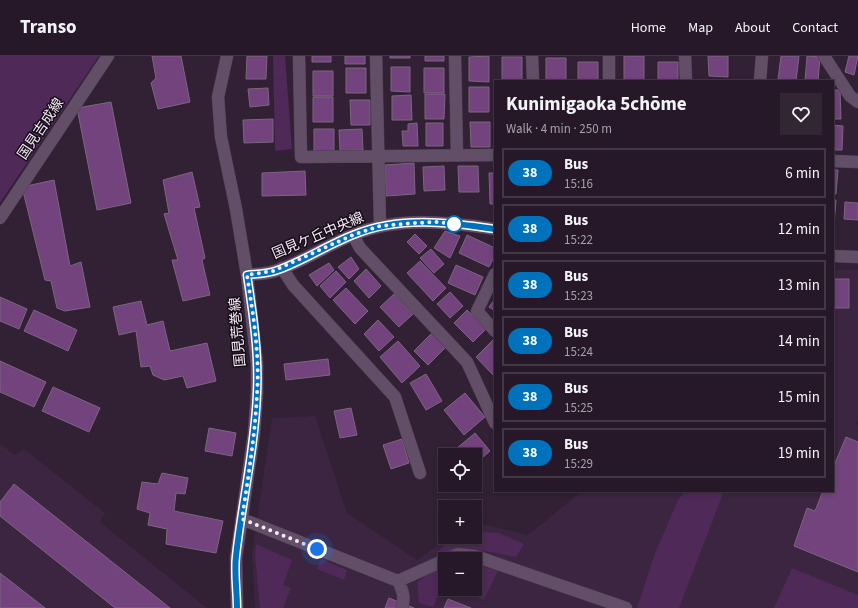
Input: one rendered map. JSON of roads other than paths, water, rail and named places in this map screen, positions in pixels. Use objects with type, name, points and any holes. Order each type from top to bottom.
[{"type":"street","name":"国見吉成線","points":[[0,218],[108,56]]},
{"type":"street","name":"国見荒巻線","points":[[227,56],[218,97],[221,137],[236,209],[247,275],[254,329],[258,393],[254,433],[236,558],[237,608]]},
{"type":"street","points":[[299,56],[301,157],[494,155]]},
{"type":"street","points":[[376,56],[380,226]]},
{"type":"street","points":[[456,56],[457,155]]},
{"type":"street","points":[[532,56],[533,80]]},
{"type":"street","points":[[609,56],[610,80]]},
{"type":"street","points":[[685,56],[686,80]]},
{"type":"street","points":[[760,80],[762,56]]},
{"type":"street","points":[[824,56],[850,96],[858,102]]},
{"type":"street","points":[[834,161],[858,162]]},
{"type":"street","name":"国見ケ丘中央線","points":[[247,275],[282,268],[353,235],[380,226],[438,222],[494,229]]},
{"type":"street","points":[[353,235],[360,248],[467,362],[494,421]]},
{"type":"street","points":[[834,256],[858,257]]},
{"type":"street","points":[[282,268],[288,280],[395,397],[420,473]]},
{"type":"street","points":[[494,278],[477,311],[494,330]]},
{"type":"street","points":[[242,519],[398,581],[405,600],[402,608]]},
{"type":"street","points":[[482,558],[626,608]]},
{"type":"street","points":[[398,581],[438,563]]}]
